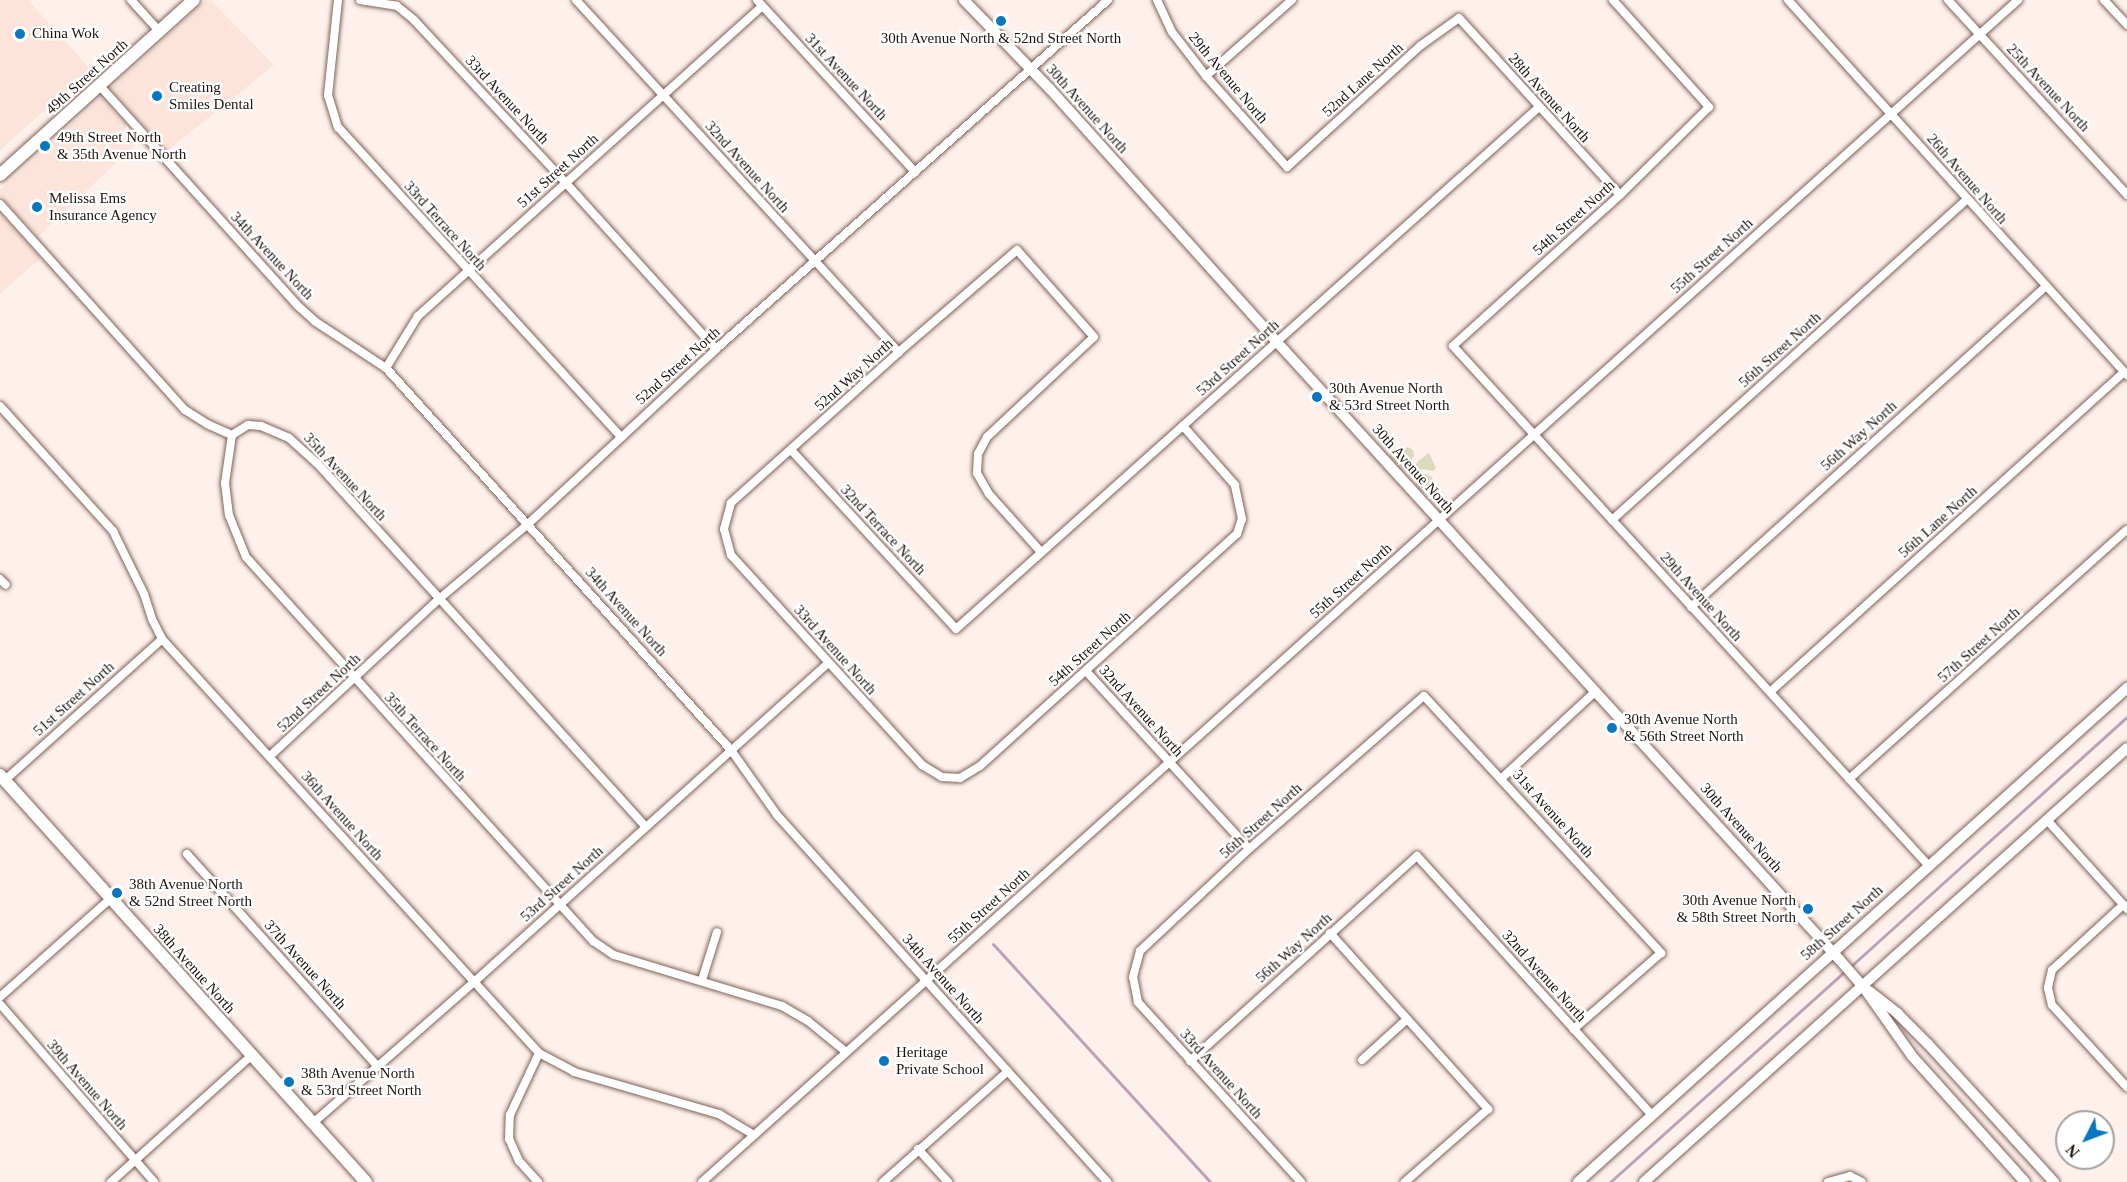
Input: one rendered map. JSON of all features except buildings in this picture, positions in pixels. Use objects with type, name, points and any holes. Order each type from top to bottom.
[{"type":"main road","name":"49th Street North","points":[[0,175],[194,0]]},
{"type":"main road","name":"38th Avenue North","points":[[2,778],[366,1182]]},
{"type":"street","points":[[131,0],[160,32]]},
{"type":"street","name":"33rd Terrace North","points":[[338,0],[328,95],[338,127],[621,437]]},
{"type":"street","name":"33rd Avenue North","points":[[360,0],[401,3],[717,349]]},
{"type":"street","name":"32nd Avenue North","points":[[576,0],[899,352]]},
{"type":"street","name":"30th Avenue North","points":[[964,0],[1030,69],[1859,982]]},
{"type":"street","name":"52nd Street North","points":[[270,756],[439,599],[528,524],[717,349],[1108,0]]},
{"type":"street","name":"29th Avenue North","points":[[1157,0],[1172,32],[1206,76],[1287,166]]},
{"type":"street","points":[[1206,76],[1292,0]]},
{"type":"street","name":"54th Street North","points":[[1454,346],[1620,195],[1709,107],[1613,0]]},
{"type":"street","name":"26th Avenue North","points":[[1788,0],[1892,113],[1966,200],[2126,374]]},
{"type":"street","name":"25th Avenue North","points":[[1948,0],[2127,195]]},
{"type":"street","name":"55th Street North","points":[[702,1182],[2018,0]]},
{"type":"street","points":[[2104,0],[2127,25]]},
{"type":"street","name":"51st Street North","points":[[386,368],[418,316],[759,3]]},
{"type":"street","name":"31st Avenue North","points":[[759,3],[915,172]]},
{"type":"street","name":"28th Avenue North","points":[[1459,18],[1620,195]]},
{"type":"street","name":"52nd Lane North","points":[[1287,166],[1420,46],[1459,18]]},
{"type":"street","name":"34th Avenue North","points":[[100,86],[297,305],[316,322],[386,368],[731,750],[777,815],[1107,1182]]},
{"type":"street","name":"53rd Street North","points":[[956,629],[1539,107]]},
{"type":"street","name":"56th Street North","points":[[1612,520],[1966,200]]},
{"type":"street","points":[[0,204],[185,410],[207,424],[232,435]]},
{"type":"street","name":"52nd Way North","points":[[724,529],[731,503],[1017,250],[1094,337],[987,437],[978,454],[977,473],[989,494],[1041,552]]},
{"type":"street","name":"56th Way North","points":[[1691,607],[2046,286]]},
{"type":"street","name":"29th Avenue North","points":[[1454,346],[1929,866]]},
{"type":"street","name":"56th Lane North","points":[[1770,692],[2126,374]]},
{"type":"street","name":"36th Avenue North","points":[[0,406],[113,531],[144,594],[162,639],[539,1053],[574,1072],[719,1114],[754,1135]]},
{"type":"street","name":"35th Avenue North","points":[[232,435],[248,425],[261,426],[290,438],[316,463],[645,826]]},
{"type":"street","name":"54th Street North","points":[[942,777],[960,778],[980,766],[1237,534],[1242,519],[1235,485],[1183,426]]},
{"type":"street","name":"35th Terrace North","points":[[232,435],[225,483],[229,515],[246,557],[593,941],[614,955],[782,1006],[808,1022],[846,1052]]},
{"type":"street","name":"32nd Terrace North","points":[[791,450],[956,629]]},
{"type":"street","name":"33rd Avenue North","points":[[724,529],[731,555],[922,765],[942,777]]},
{"type":"street","name":"57th Street North","points":[[1849,779],[2127,530]]},
{"type":"street","name":"51st Street North","points":[[2,778],[162,639]]},
{"type":"street","name":"53rd Street North","points":[[314,1123],[828,663]]},
{"type":"street","name":"32nd Avenue North","points":[[1086,671],[1249,849]]},
{"type":"street","name":"58th Street North","points":[[1578,1182],[1835,955],[1929,866],[2127,688]]},
{"type":"street","points":[[1502,778],[1596,691]]},
{"type":"street","name":"31st Avenue North","points":[[1424,696],[1661,952],[1574,1029]]},
{"type":"street","name":"56th Street North","points":[[1133,977],[1140,951],[1249,849],[1424,696]]},
{"type":"street","points":[[1644,1182],[1859,982],[2127,748]]},
{"type":"street","points":[[2047,820],[2125,907],[2052,970],[2048,988],[2052,1005],[2127,1087]]},
{"type":"street","name":"37th Avenue North","points":[[187,854],[378,1067]]},
{"type":"street","name":"32nd Avenue North","points":[[1417,856],[1652,1115]]},
{"type":"street","name":"56th Way North","points":[[1190,1061],[1417,856]]},
{"type":"street","points":[[0,997],[110,899]]},
{"type":"street","points":[[702,980],[717,932]]},
{"type":"street","points":[[1330,933],[1488,1109],[1405,1182]]},
{"type":"street","name":"33rd Avenue North","points":[[1133,977],[1138,1002],[1301,1182]]},
{"type":"street","points":[[1859,982],[1912,1056],[2025,1182]]},
{"type":"street","points":[[1859,982],[1898,1014],[1928,1044],[2054,1182]]},
{"type":"street","name":"39th Avenue North","points":[[0,1004],[154,1182]]},
{"type":"street","points":[[1362,1060],[1407,1019]]},
{"type":"street","points":[[538,1182],[519,1161],[509,1139],[509,1127],[510,1115],[539,1053]]},
{"type":"street","points":[[111,1182],[252,1056]]},
{"type":"street","points":[[883,1182],[1008,1071]]},
{"type":"street","points":[[918,1149],[948,1182]]},
{"type":"street","points":[[1828,1181],[1850,1176],[1862,1182]]},
{"type":"shaded area","points":[[0,0],[28,0],[91,70],[0,150]]},
{"type":"shaded area","points":[[206,0],[211,0],[274,65],[167,151],[110,89]]},
{"type":"shaded area","points":[[101,97],[140,140],[38,237],[0,195],[0,190]]},
{"type":"shaded area","points":[[0,213],[41,258],[0,294]]},
{"type":"shaded area","points":[[1408,447],[1413,450],[1414,456],[1403,471],[1389,456]]},
{"type":"shaded area","points":[[1429,453],[1436,468],[1433,471],[1422,469],[1408,477],[1418,461]]},
{"type":"shaded area","points":[[1425,474],[1431,477],[1434,483],[1431,489],[1425,492],[1419,489],[1416,483],[1419,477]]},
{"type":"waterway","points":[[1850,967],[2127,717]]},
{"type":"waterway","points":[[993,944],[1210,1182]]},
{"type":"waterway","points":[[1610,1182],[1845,971]]},
{"type":"place","name":"30th Avenue North & 52nd Street North","points":[[1001,21]]},
{"type":"place","name":"China Wok","points":[[20,34]]},
{"type":"place","name":"Creating Smiles Dental","points":[[157,96]]},
{"type":"place","name":"49th Street North & 35th Avenue North","points":[[45,146]]},
{"type":"place","name":"Melissa Ems Insurance Agency","points":[[37,207]]},
{"type":"place","name":"30th Avenue North & 53rd Street North","points":[[1317,397]]},
{"type":"place","name":"30th Avenue North & 56th Street North","points":[[1612,728]]},
{"type":"place","name":"38th Avenue North & 52nd Street North","points":[[117,893]]},
{"type":"place","name":"30th Avenue North & 58th Street North","points":[[1808,909]]},
{"type":"place","name":"Heritage Private School","points":[[884,1061]]},
{"type":"place","name":"38th Avenue North & 53rd Street North","points":[[289,1082]]}]
